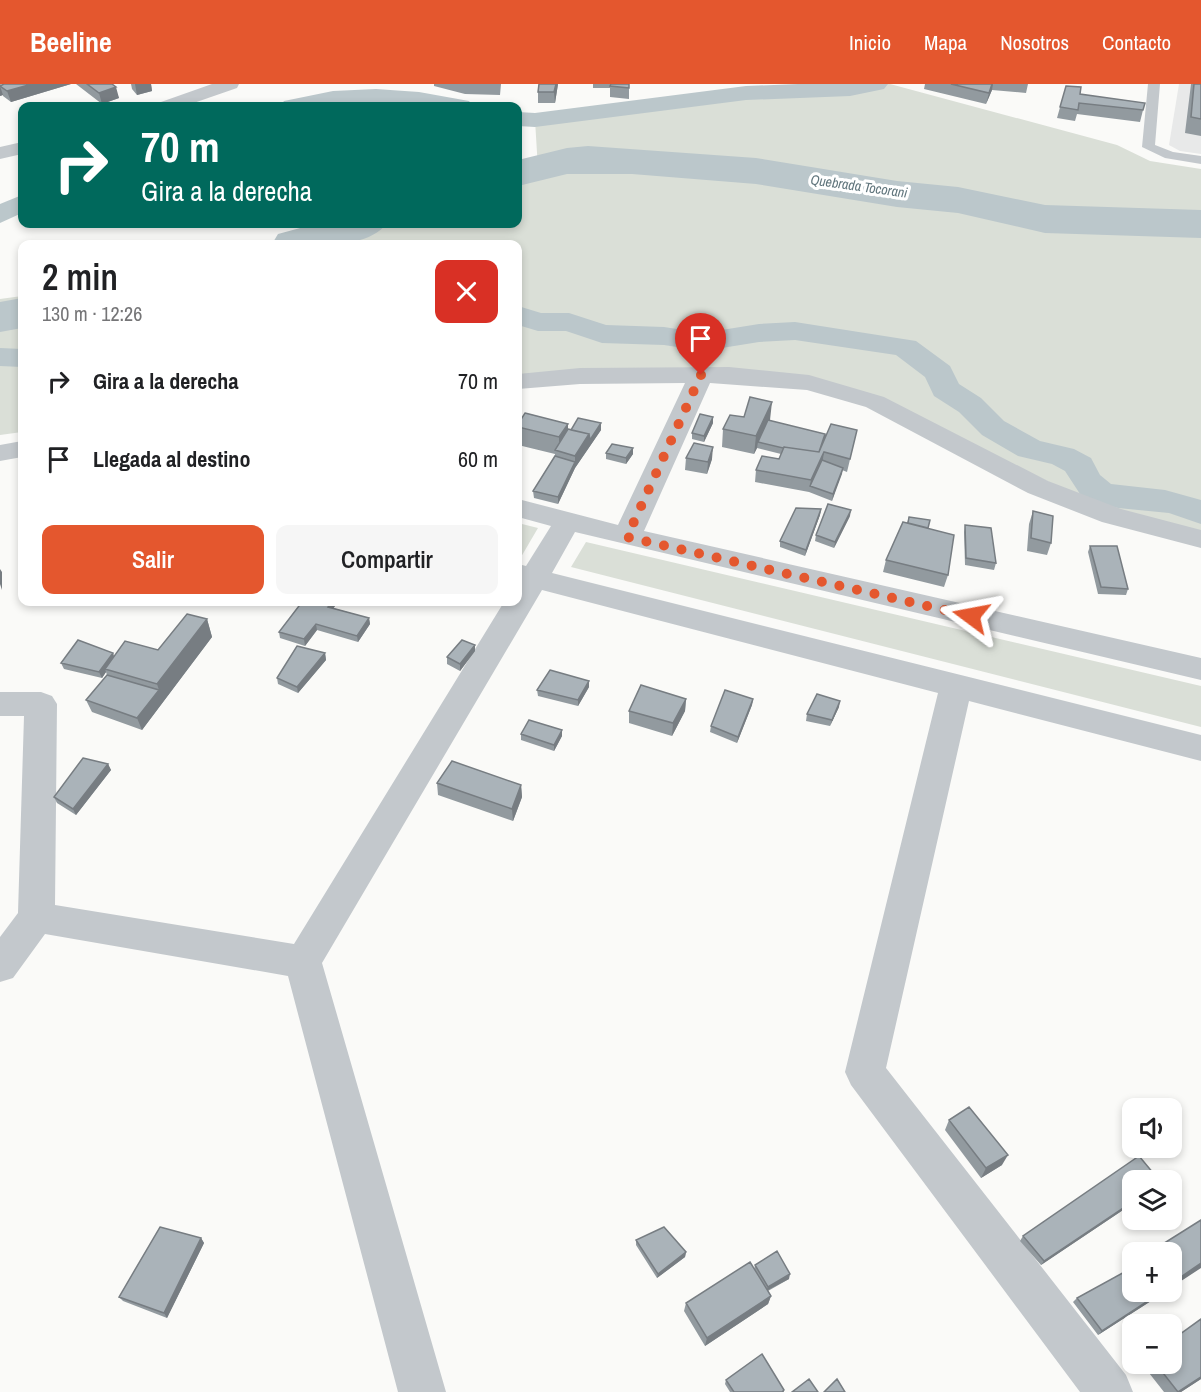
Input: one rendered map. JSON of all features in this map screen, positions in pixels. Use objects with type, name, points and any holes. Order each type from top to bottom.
[{"type":"street","points":[[179,102],[230,84]]},
{"type":"street","points":[[0,153],[18,149]]},
{"type":"street","points":[[627,537],[701,375]]},
{"type":"street","points":[[522,381],[580,376],[729,375],[809,383],[874,402],[1038,487],[1112,516],[1201,539]]},
{"type":"street","points":[[0,453],[18,450]]},
{"type":"street","points":[[522,509],[627,537],[1201,669]]},
{"type":"street","points":[[568,521],[525,576],[1201,748]]},
{"type":"street","points":[[422,1392],[303,962],[508,606]]},
{"type":"street","points":[[956,686],[865,1072],[1109,1392]]},
{"type":"street","points":[[0,704],[41,704],[36,917],[0,966]]},
{"type":"street","points":[[36,917],[303,962]]},
{"type":"lane","points":[[1154,84],[1148,147],[1170,155],[1201,160]]},
{"type":"shaded area","points":[[890,84],[1117,145],[1150,161],[1201,169],[1201,532],[1148,528],[847,388],[748,375],[522,375],[522,240],[304,240],[346,228],[522,228],[522,172],[538,169],[535,120],[746,93],[850,89]]},
{"type":"shaded area","points":[[1179,84],[1201,84],[1201,154],[1180,151],[1169,145]]},
{"type":"shaded area","points":[[18,297],[18,433],[0,435],[0,299]]},
{"type":"shaded area","points":[[522,524],[538,528],[522,555]]},
{"type":"shaded area","points":[[586,542],[1201,686],[1201,727],[571,567]]},
{"type":"building","points":[[32,84],[7,91],[0,86]]},
{"type":"building","points":[[87,84],[112,84],[116,87],[99,93]]},
{"type":"building","points":[[539,84],[556,84],[554,92],[538,92]]},
{"type":"building","points":[[611,84],[629,84],[629,88],[610,86]]},
{"type":"building","points":[[951,84],[992,84],[989,93]]},
{"type":"building","points":[[1194,84],[1201,84],[1201,119],[1191,117]]},
{"type":"building","points":[[1066,86],[1081,87],[1080,94],[1145,103],[1143,110],[1079,103],[1078,110],[1060,107]]},
{"type":"building","points":[[750,397],[772,402],[756,436],[723,429],[730,415],[744,417]]},
{"type":"building","points":[[525,413],[568,424],[559,437],[522,428],[522,418]]},
{"type":"building","points":[[700,414],[713,417],[704,436],[692,433]]},
{"type":"building","points":[[578,418],[601,423],[590,440],[589,434],[571,430]]},
{"type":"building","points":[[768,420],[825,434],[819,452],[783,448],[758,442]]},
{"type":"building","points":[[831,424],[857,430],[850,459],[824,452],[811,480],[756,470],[762,456],[779,459],[784,447],[819,452]]},
{"type":"building","points":[[568,429],[589,434],[575,456],[555,450]]},
{"type":"building","points":[[694,443],[713,447],[708,462],[686,458]]},
{"type":"building","points":[[612,444],[633,448],[626,458],[606,453]]},
{"type":"building","points":[[555,456],[575,462],[558,497],[533,491]]},
{"type":"building","points":[[822,460],[843,468],[833,494],[810,486]]},
{"type":"building","points":[[828,504],[851,510],[835,542],[816,535]]},
{"type":"building","points":[[796,508],[821,509],[806,550],[780,541]]},
{"type":"building","points":[[1033,511],[1053,516],[1051,543],[1031,538]]},
{"type":"building","points":[[909,517],[930,520],[928,528],[908,523]]},
{"type":"building","points":[[903,522],[954,535],[948,575],[886,560]]},
{"type":"building","points":[[965,525],[991,528],[996,563],[966,558]]},
{"type":"building","points":[[1090,546],[1117,546],[1128,589],[1101,587]]},
{"type":"building","points":[[299,606],[329,606],[369,618],[357,636],[316,624],[304,639],[279,632]]},
{"type":"building","points":[[187,614],[207,619],[157,684],[105,669],[125,641],[158,650]]},
{"type":"building","points":[[78,640],[113,653],[99,672],[61,663]]},
{"type":"building","points":[[462,640],[475,645],[460,664],[447,657]]},
{"type":"building","points":[[297,646],[325,653],[297,687],[277,678]]},
{"type":"building","points":[[550,670],[589,681],[578,700],[537,690]]},
{"type":"building","points":[[107,675],[159,690],[137,718],[86,700]]},
{"type":"building","points":[[641,685],[686,699],[673,723],[629,711]]},
{"type":"building","points":[[725,690],[753,699],[738,737],[711,726]]},
{"type":"building","points":[[817,694],[840,701],[832,720],[807,714]]},
{"type":"building","points":[[529,720],[562,730],[554,745],[521,734]]},
{"type":"building","points":[[83,758],[108,764],[73,809],[54,797]]},
{"type":"building","points":[[452,761],[521,785],[512,809],[437,783]]},
{"type":"building","points":[[969,1107],[1008,1155],[986,1168],[949,1120]]},
{"type":"building","points":[[1136,1158],[1141,1158],[1151,1170],[1122,1170],[1122,1209],[1044,1261],[1023,1236]]},
{"type":"building","points":[[1201,1220],[1201,1263],[1182,1276],[1182,1242],[1166,1242]]},
{"type":"building","points":[[160,1227],[201,1238],[164,1313],[119,1297]]},
{"type":"building","points":[[664,1227],[686,1252],[658,1274],[636,1240]]},
{"type":"building","points":[[777,1251],[790,1274],[768,1287],[755,1265]]},
{"type":"building","points":[[750,1262],[771,1296],[707,1338],[686,1303]]},
{"type":"building","points":[[1122,1273],[1122,1302],[1146,1302],[1128,1314],[1122,1314],[1122,1318],[1102,1331],[1077,1298]]},
{"type":"building","points":[[1201,1319],[1201,1377],[1178,1392],[1164,1374],[1182,1374],[1182,1333]]},
{"type":"building","points":[[762,1354],[784,1390],[782,1392],[734,1392],[726,1380]]},
{"type":"building","points":[[809,1379],[818,1392],[792,1392]]},
{"type":"building","points":[[837,1379],[845,1392],[824,1392]]},
{"type":"waterway","points":[[522,119],[535,120],[746,93],[850,89],[876,84]]},
{"type":"waterway","points":[[308,102],[355,96],[398,97],[440,102]]},
{"type":"waterway","name":"Quebrada Tocorani","points":[[522,172],[567,161],[588,159],[632,161],[756,171],[897,194],[958,200],[1045,219],[1201,224]]},
{"type":"waterway","points":[[0,215],[18,205]]},
{"type":"waterway","name":"Quebrada Tocorani","points":[[309,240],[349,228]]},
{"type":"waterway","name":"Quebrada Tocorani","points":[[0,317],[18,314]]},
{"type":"waterway","points":[[522,316],[538,322],[569,322],[602,334],[664,336],[703,342],[759,333],[795,331],[905,347],[939,373],[945,389],[970,405],[993,428],[1030,449],[1062,456],[1079,465],[1085,478],[1099,492],[1108,496],[1165,501],[1201,513]]},
{"type":"waterway","points":[[0,357],[18,358]]},
{"type":"route","points":[[701,375],[627,537],[971,616]]}]
